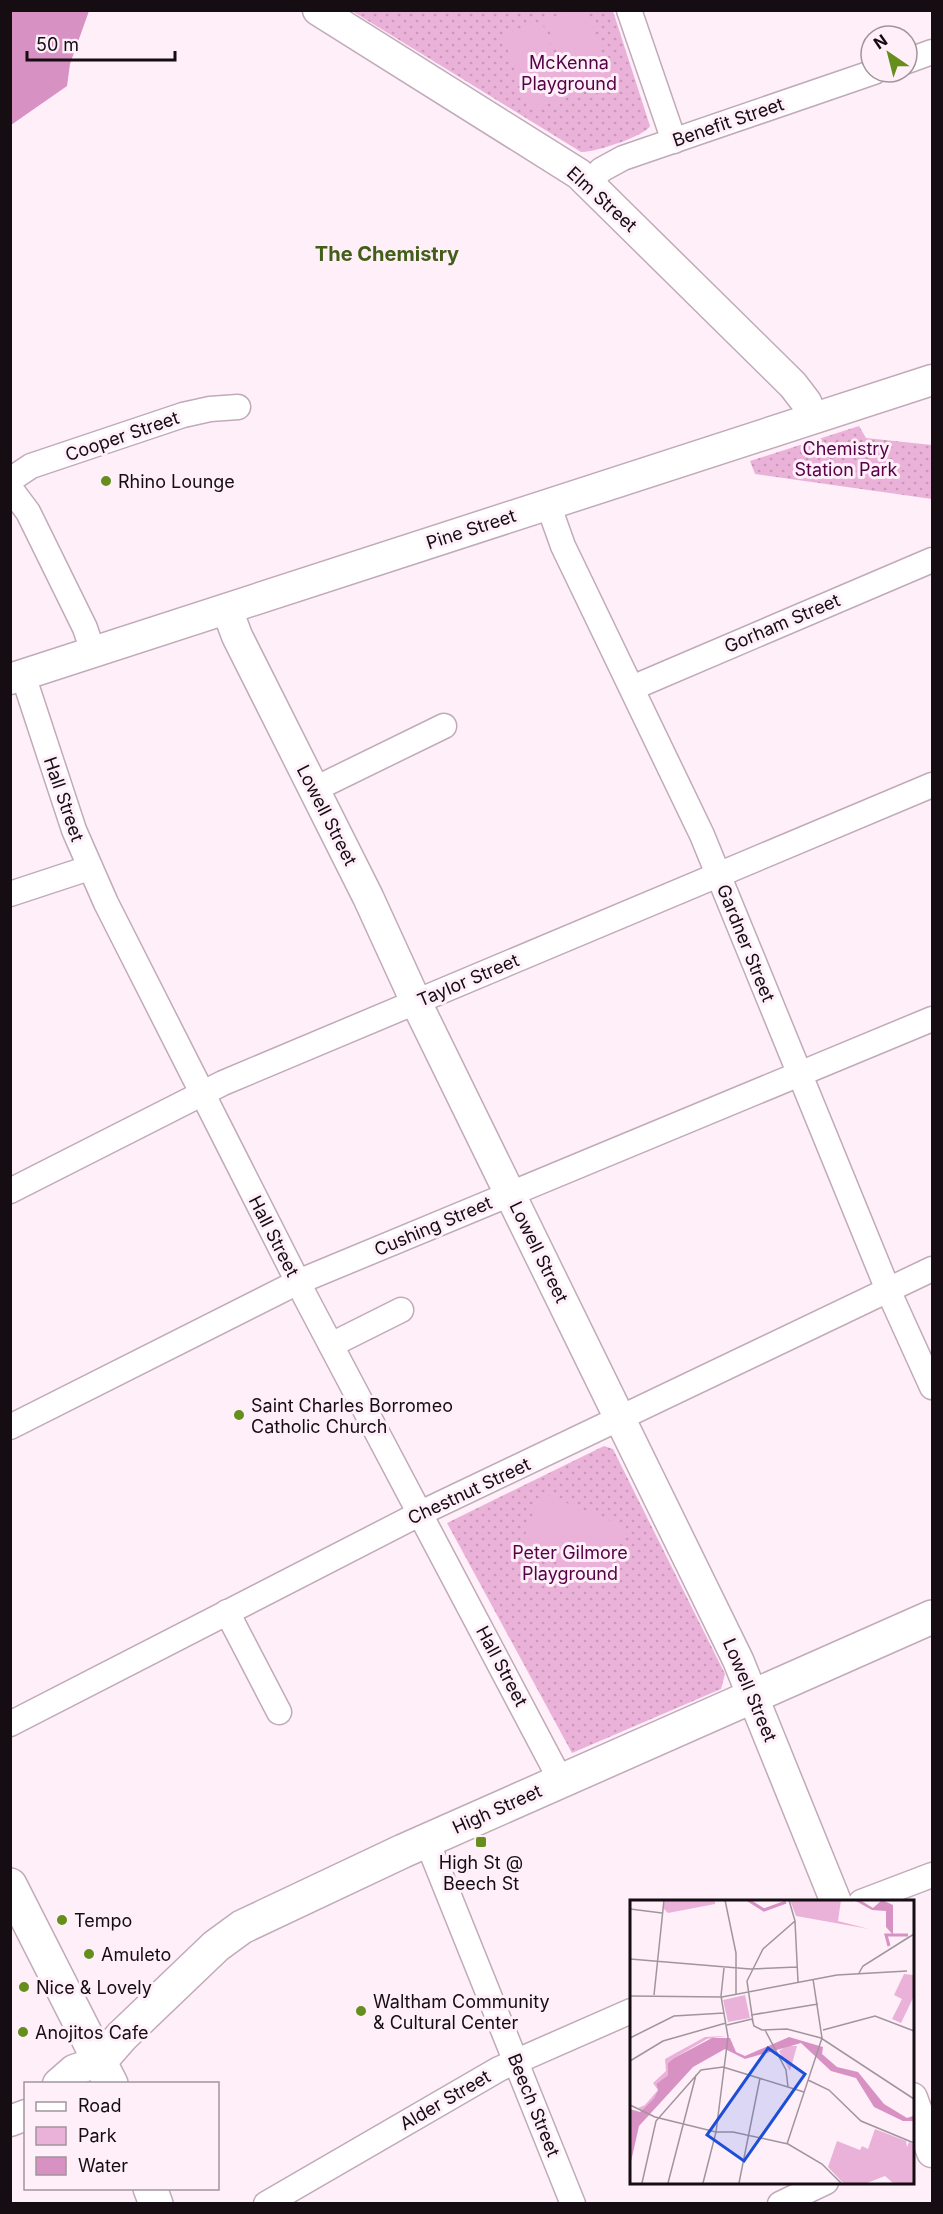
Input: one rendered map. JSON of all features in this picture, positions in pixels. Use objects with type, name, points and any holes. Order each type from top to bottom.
[{"type":"main road","name":"High Street","points":[[99,2076],[122,2036],[232,1932],[427,1840],[933,1617]]},
{"type":"main road","points":[[10,1885],[99,2076]]},
{"type":"street","name":"Elm Street","points":[[318,10],[567,165],[590,183],[793,385],[806,402],[813,418]]},
{"type":"street","points":[[629,10],[674,141]]},
{"type":"street","name":"Benefit Street","points":[[590,183],[610,164],[859,77]]},
{"type":"street","name":"Pine Street","points":[[17,677],[933,380]]},
{"type":"street","name":"Cooper Street","points":[[10,480],[31,466],[183,415],[210,409],[238,408]]},
{"type":"street","points":[[10,488],[21,499],[33,521],[85,628],[93,652]]},
{"type":"street","name":"Gardner Street","points":[[548,504],[563,546],[689,806],[888,1290],[933,1387]]},
{"type":"street","name":"Gorham Street","points":[[632,688],[933,560]]},
{"type":"street","name":"Lowell Street","points":[[227,609],[237,636],[315,789],[416,1002],[754,1696],[835,1900]]},
{"type":"street","name":"Hall Street","points":[[17,677],[89,868],[201,1094],[298,1282],[561,1781]]},
{"type":"street","points":[[315,789],[444,726]]},
{"type":"street","name":"Taylor Street","points":[[10,1191],[201,1094],[933,785]]},
{"type":"street","points":[[10,894],[89,868]]},
{"type":"street","name":"Cushing Street","points":[[10,1426],[298,1282],[933,1019]]},
{"type":"street","name":"Chestnut Street","points":[[10,1724],[421,1513],[933,1269]]},
{"type":"street","points":[[331,1345],[401,1310]]},
{"type":"street","points":[[227,1612],[279,1712]]},
{"type":"street","name":"Beech Street","points":[[427,1840],[573,2204]]},
{"type":"street","points":[[866,1900],[933,1875]]},
{"type":"street","name":"Alder Street","points":[[266,2204],[485,2076],[630,2011]]},
{"type":"street","points":[[60,2082],[74,2070],[99,2076]]},
{"type":"street","points":[[913,2101],[926,2141]]},
{"type":"street","points":[[780,2204],[822,2184]]},
{"type":"green space","name":"McKenna Playground","points":[[352,11],[613,11],[650,126],[639,134],[618,143],[581,152]]},
{"type":"green space","points":[[575,11],[587,11],[611,81],[571,95],[546,20]]},
{"type":"green space","points":[[542,22],[568,96],[528,110],[503,35]]},
{"type":"green space","name":"Chemistry Station Park","points":[[859,426],[866,438],[932,445],[932,499],[755,474],[750,461]]},
{"type":"green space","name":"Peter Gilmore Playground","points":[[604,1446],[613,1449],[725,1674],[721,1689],[572,1753],[447,1523]]},
{"type":"green space","points":[[542,1493],[626,1527],[604,1580],[520,1547]]},
{"type":"water","points":[[11,10],[89,11],[70,64],[67,86],[11,125]]},
{"type":"place","name":"Rhino Lounge","points":[[106,481]]},
{"type":"place","name":"Saint Charles Borromeo Catholic Church","points":[[239,1415]]},
{"type":"place","name":"High St @ Beech St","points":[[481,1842]]},
{"type":"place","name":"Tempo","points":[[62,1920]]},
{"type":"place","name":"Amuleto","points":[[89,1954]]},
{"type":"place","name":"Nice & Lovely","points":[[24,1987]]},
{"type":"place","name":"Waltham Community & Cultural Center","points":[[361,2011]]},
{"type":"place","name":"Anojitos Cafe","points":[[23,2032]]},
{"type":"district","name":"The Chemistry","points":[[387,254]]}]
